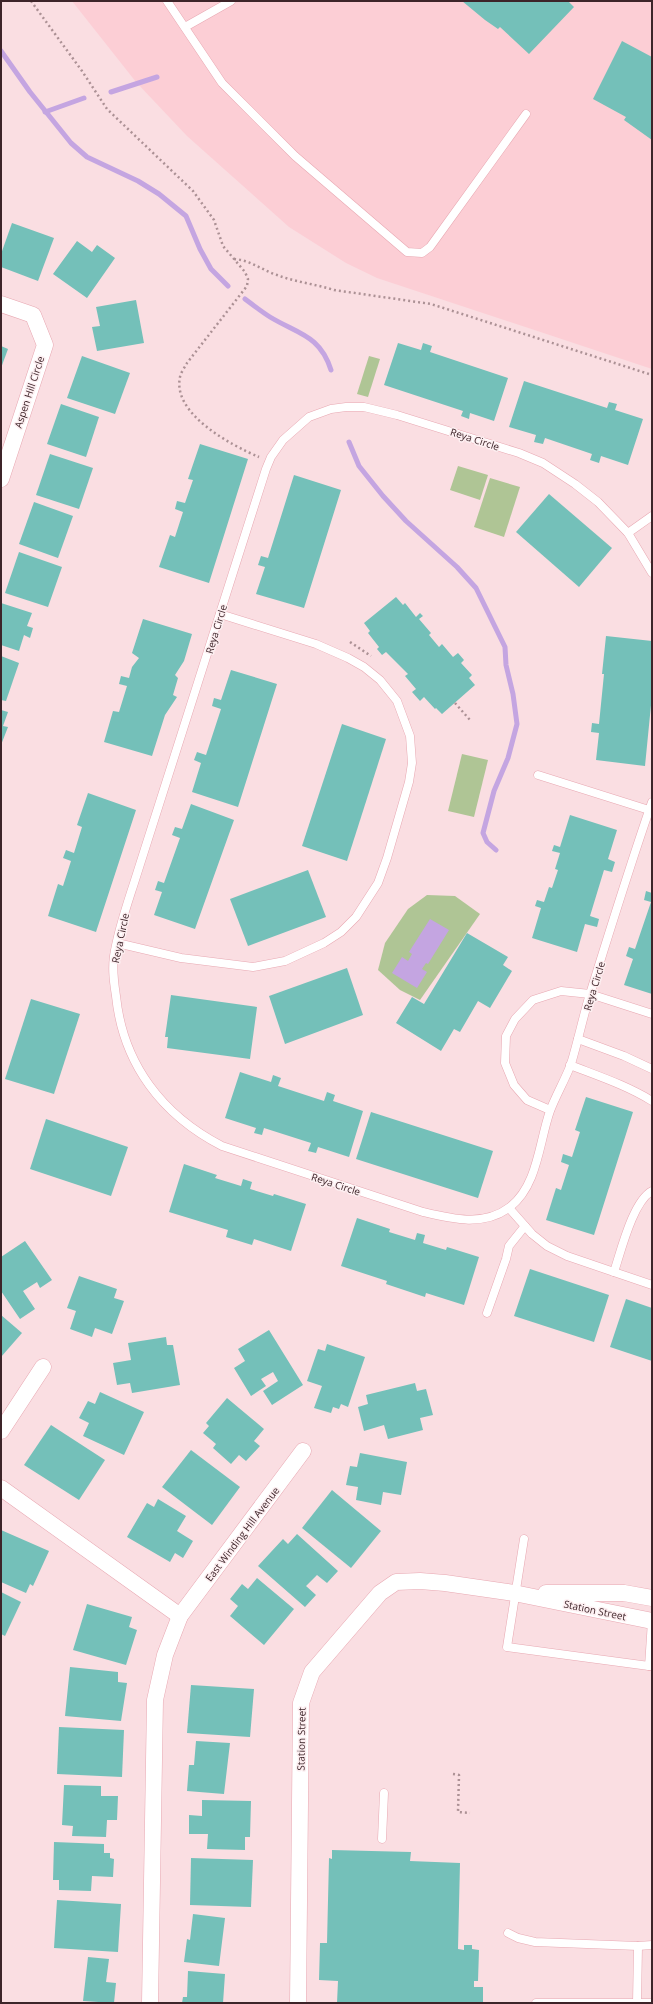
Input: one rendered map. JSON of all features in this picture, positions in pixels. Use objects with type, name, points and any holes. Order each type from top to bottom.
[{"type":"street","name":"Aspen Hill Circle","points":[[1,304],[33,315],[45,345],[1,479]]},
{"type":"street","points":[[1,1431],[43,1367]]},
{"type":"street","name":"East Winding Hill Avenue","points":[[150,2003],[155,1700],[165,1655],[180,1616],[303,1451]]},
{"type":"street","points":[[1,1488],[180,1616]]},
{"type":"street","name":"Station Street","points":[[298,2003],[301,1703],[312,1672],[380,1593],[396,1582],[433,1582],[514,1593],[652,1621]]},
{"type":"street","name":"Station Street","points":[[514,1593],[624,1593],[652,1598]]},
{"type":"lane","points":[[167,1],[222,83],[295,156],[407,252],[422,253],[430,247],[526,114]]},
{"type":"lane","points":[[185,27],[231,1]]},
{"type":"lane","name":"Reya Circle","points":[[652,573],[628,533],[598,502],[575,484],[543,463],[519,453],[456,433],[364,407],[331,409],[309,417],[290,432],[274,451],[270,461],[129,899],[117,943],[113,972],[117,1010],[125,1040],[130,1052],[145,1080],[180,1120],[204,1137],[222,1146],[423,1212],[455,1220],[474,1220],[491,1216],[509,1208],[522,1194],[535,1166],[550,1110],[570,1065],[590,994],[652,802]]},
{"type":"lane","points":[[628,533],[652,516]]},
{"type":"lane","points":[[117,943],[181,958],[253,967],[285,961],[324,943],[341,932],[356,918],[378,883],[387,858],[409,782],[412,763],[410,736],[397,701],[380,680],[364,667],[348,658],[316,644],[220,614]]},
{"type":"lane","points":[[538,775],[649,810]]},
{"type":"lane","points":[[550,1110],[528,1100],[514,1085],[505,1063],[506,1036],[515,1019],[533,1000],[561,991],[590,994],[652,1014]]},
{"type":"lane","points":[[578,1039],[624,1056],[652,1069]]},
{"type":"lane","points":[[570,1065],[612,1081],[652,1101]]},
{"type":"lane","points":[[614,1272],[638,1206],[646,1194],[652,1191]]},
{"type":"lane","points":[[509,1208],[525,1226],[547,1246],[567,1256],[652,1284]]},
{"type":"lane","points":[[487,1313],[506,1259],[509,1246],[525,1226]]},
{"type":"lane","points":[[524,1539],[514,1593],[507,1647],[650,1666],[652,1621]]},
{"type":"lane","points":[[382,1839],[384,1793]]},
{"type":"lane","points":[[508,1933],[518,1938],[534,1942],[638,1946],[652,1945]]},
{"type":"lane","points":[[637,2003],[638,1946]]},
{"type":"lane","points":[[536,2003],[652,2003]]},
{"type":"path","points":[[31,1],[108,108],[193,191],[214,220],[223,246],[245,272],[248,279],[247,286],[187,363],[180,377],[181,394],[187,407],[203,425],[257,456],[270,461]]},
{"type":"path","points":[[234,259],[243,259],[276,275],[296,282],[320,285],[334,290],[431,304],[652,375]]},
{"type":"path","points":[[455,703],[470,720]]},
{"type":"path","points":[[453,1774],[459,1774],[458,1812],[470,1813]]},
{"type":"shaded area","points":[[72,1],[652,1],[652,369],[377,278],[346,263],[289,227],[187,136],[136,82]]},
{"type":"shaded area","points":[[430,919],[449,930],[428,964],[426,963],[422,969],[427,972],[417,988],[392,973],[402,957],[408,961],[412,954],[409,952]]},
{"type":"green space","points":[[369,356],[380,359],[368,397],[357,394]]},
{"type":"green space","points":[[458,466],[488,475],[480,500],[450,490]]},
{"type":"green space","points":[[490,478],[520,487],[504,537],[474,527]]},
{"type":"green space","points":[[462,754],[488,760],[474,817],[448,811]]},
{"type":"green space","points":[[427,895],[455,896],[480,914],[420,1000],[400,990],[378,970],[385,943],[408,909]]},
{"type":"building","points":[[462,1],[568,1],[574,7],[529,54],[500,27],[498,29]]},
{"type":"building","points":[[622,41],[652,57],[652,140],[624,120],[626,117],[593,99]]},
{"type":"building","points":[[12,223],[54,238],[38,281],[1,267],[1,254]]},
{"type":"building","points":[[77,241],[92,252],[97,245],[115,258],[87,298],[53,274]]},
{"type":"building","points":[[136,300],[144,343],[97,351],[92,327],[100,326],[96,307]]},
{"type":"building","points":[[398,343],[421,350],[423,343],[432,346],[430,352],[508,378],[494,421],[470,413],[469,419],[461,416],[463,411],[384,385]]},
{"type":"building","points":[[1,346],[8,349],[1,368]]},
{"type":"building","points":[[82,356],[130,373],[115,414],[67,398]]},
{"type":"building","points":[[524,381],[607,408],[609,402],[617,404],[615,410],[643,419],[628,465],[601,456],[599,463],[590,460],[592,454],[545,438],[543,444],[534,442],[536,435],[509,427]]},
{"type":"building","points":[[61,404],[99,417],[86,457],[47,444]]},
{"type":"building","points":[[200,444],[248,459],[209,583],[159,567],[170,535],[175,537],[183,512],[175,509],[177,501],[185,503],[193,480],[188,479]]},
{"type":"building","points":[[50,454],[93,468],[79,509],[36,495]]},
{"type":"building","points":[[294,475],[341,490],[304,608],[256,594],[265,567],[258,565],[261,556],[268,558]]},
{"type":"building","points":[[549,494],[612,548],[579,587],[516,532]]},
{"type":"building","points":[[34,502],[73,516],[58,558],[19,544]]},
{"type":"building","points":[[19,552],[62,567],[48,607],[5,593]]},
{"type":"building","points":[[396,597],[403,605],[405,603],[416,617],[420,613],[423,616],[419,619],[431,633],[429,635],[439,647],[442,644],[453,657],[458,653],[464,660],[461,663],[472,675],[469,678],[475,685],[442,714],[424,697],[420,701],[412,692],[416,689],[405,676],[408,674],[386,652],[382,655],[377,649],[379,647],[368,633],[370,631],[364,623]]},
{"type":"building","points":[[1,603],[32,613],[27,626],[33,628],[30,638],[24,635],[19,651],[1,645]]},
{"type":"building","points":[[143,619],[192,634],[184,661],[175,675],[178,678],[173,695],[177,697],[165,715],[152,756],[104,742],[113,711],[119,712],[127,686],[119,684],[121,676],[129,678],[132,667],[139,658],[132,653]]},
{"type":"building","points":[[606,636],[652,641],[652,695],[645,766],[596,760],[599,733],[591,732],[592,723],[599,724]]},
{"type":"building","points":[[1,656],[19,663],[6,701],[1,700]]},
{"type":"building","points":[[231,670],[277,684],[238,807],[192,792],[201,763],[194,760],[197,752],[206,755],[221,709],[212,706],[214,698],[221,700]]},
{"type":"building","points":[[1,710],[8,712],[3,726],[8,727],[1,745]]},
{"type":"building","points":[[342,724],[386,739],[347,861],[302,846]]},
{"type":"building","points":[[88,793],[136,810],[96,932],[48,916],[58,884],[63,886],[71,861],[63,858],[66,850],[74,853],[82,827],[77,825]]},
{"type":"building","points":[[191,804],[234,820],[195,929],[154,915],[162,892],[155,890],[158,881],[164,883],[180,838],[172,835],[175,827],[182,829]]},
{"type":"building","points":[[570,815],[617,830],[608,859],[615,862],[612,872],[604,870],[590,916],[599,919],[597,927],[585,924],[577,952],[532,938],[541,908],[535,906],[537,900],[544,902],[549,887],[552,888],[558,870],[555,869],[560,853],[552,851],[554,845],[560,847]]},
{"type":"building","points":[[308,870],[326,917],[248,946],[230,899]]},
{"type":"building","points":[[646,891],[652,893],[652,994],[624,985],[633,959],[626,956],[629,947],[635,949],[651,902],[644,900]]},
{"type":"building","points":[[467,933],[508,957],[503,965],[512,971],[490,1008],[478,1001],[460,1032],[454,1029],[441,1051],[396,1023],[412,997],[424,1004]]},
{"type":"building","points":[[347,968],[363,1015],[285,1044],[269,996]]},
{"type":"building","points":[[171,995],[257,1007],[250,1059],[167,1048],[168,1037],[165,1037]]},
{"type":"building","points":[[31,999],[80,1014],[54,1094],[5,1079]]},
{"type":"building","points":[[240,1072],[271,1082],[273,1075],[281,1078],[278,1086],[324,1101],[327,1092],[335,1095],[333,1101],[363,1111],[349,1157],[318,1147],[316,1153],[308,1151],[311,1143],[264,1128],[262,1135],[254,1133],[256,1128],[225,1118]]},
{"type":"building","points":[[586,1097],[633,1112],[594,1235],[546,1220],[556,1188],[561,1190],[569,1165],[561,1162],[563,1154],[572,1157],[580,1132],[575,1130]]},
{"type":"building","points":[[371,1112],[493,1151],[478,1198],[356,1159]]},
{"type":"building","points":[[46,1119],[128,1147],[111,1196],[30,1169]]},
{"type":"building","points":[[184,1164],[217,1175],[215,1178],[241,1186],[243,1179],[252,1182],[250,1189],[273,1196],[274,1194],[306,1204],[291,1251],[254,1239],[252,1245],[226,1237],[228,1230],[169,1212]]},
{"type":"building","points":[[357,1218],[390,1229],[389,1232],[415,1240],[417,1233],[425,1235],[423,1243],[446,1250],[447,1247],[479,1257],[464,1305],[426,1293],[425,1297],[386,1284],[387,1281],[341,1266]]},
{"type":"building","points":[[25,1241],[52,1280],[40,1288],[37,1282],[23,1291],[35,1309],[20,1319],[1,1291],[1,1257]]},
{"type":"building","points":[[530,1269],[609,1295],[594,1342],[514,1316]]},
{"type":"building","points":[[79,1276],[117,1289],[114,1298],[124,1301],[112,1334],[95,1328],[92,1337],[70,1329],[76,1311],[67,1308]]},
{"type":"building","points":[[626,1299],[652,1308],[652,1361],[610,1347]]},
{"type":"building","points":[[1,1315],[22,1333],[1,1357]]},
{"type":"building","points":[[269,1330],[303,1385],[272,1405],[263,1391],[278,1381],[273,1372],[261,1379],[266,1386],[251,1396],[234,1368],[245,1361],[238,1349]]},
{"type":"building","points":[[166,1337],[167,1345],[173,1345],[180,1385],[132,1393],[130,1383],[117,1385],[113,1363],[131,1360],[128,1343]]},
{"type":"building","points":[[327,1344],[365,1357],[348,1407],[341,1404],[339,1409],[333,1407],[331,1413],[314,1408],[322,1386],[307,1381],[318,1349],[325,1351]]},
{"type":"building","points":[[415,1383],[417,1391],[426,1389],[433,1415],[420,1418],[423,1430],[388,1439],[384,1425],[364,1431],[358,1407],[368,1404],[366,1395]]},
{"type":"building","points":[[100,1392],[144,1412],[124,1455],[83,1436],[89,1423],[79,1418],[88,1401],[95,1404]]},
{"type":"building","points":[[227,1398],[264,1429],[254,1441],[260,1446],[246,1461],[239,1455],[231,1464],[213,1448],[216,1444],[203,1433],[209,1426],[206,1423]]},
{"type":"building","points":[[51,1425],[105,1460],[79,1500],[24,1465]]},
{"type":"building","points":[[191,1450],[240,1487],[212,1525],[162,1487]]},
{"type":"building","points":[[360,1453],[407,1462],[401,1495],[383,1492],[381,1505],[356,1500],[358,1487],[346,1485],[350,1466],[357,1467]]},
{"type":"building","points":[[332,1490],[381,1531],[351,1568],[302,1528]]},
{"type":"building","points":[[158,1499],[186,1516],[177,1531],[193,1541],[183,1558],[175,1553],[170,1562],[127,1537],[147,1503],[154,1507]]},
{"type":"building","points":[[1,1530],[49,1551],[33,1586],[30,1584],[26,1593],[1,1582]]},
{"type":"building","points":[[297,1534],[338,1571],[327,1583],[317,1575],[306,1586],[316,1595],[305,1607],[258,1566],[283,1539],[288,1544]]},
{"type":"building","points":[[257,1578],[294,1609],[264,1645],[230,1616],[238,1606],[230,1599],[242,1584],[248,1589]]},
{"type":"building","points":[[1,1592],[21,1602],[5,1636],[1,1634]]},
{"type":"building","points":[[87,1604],[132,1617],[129,1627],[137,1630],[126,1665],[73,1650]]},
{"type":"building","points":[[70,1667],[118,1672],[118,1682],[127,1683],[121,1721],[65,1716]]},
{"type":"building","points":[[191,1685],[254,1689],[250,1737],[187,1733]]},
{"type":"building","points":[[59,1727],[124,1730],[122,1777],[57,1774]]},
{"type":"building","points":[[196,1741],[230,1743],[224,1794],[187,1791],[189,1765],[194,1765]]},
{"type":"building","points":[[64,1785],[101,1786],[101,1796],[118,1796],[117,1820],[107,1820],[106,1837],[72,1836],[73,1826],[62,1825]]},
{"type":"building","points":[[202,1800],[251,1801],[250,1837],[245,1837],[245,1850],[207,1849],[208,1834],[189,1834],[189,1815],[202,1816]]},
{"type":"building","points":[[54,1842],[104,1844],[104,1853],[110,1853],[110,1858],[114,1859],[113,1877],[92,1876],[91,1891],[59,1890],[59,1880],[53,1880]]},
{"type":"building","points":[[332,1850],[411,1852],[410,1861],[460,1863],[458,1949],[464,1950],[464,1945],[472,1945],[472,1949],[479,1950],[478,1981],[474,1981],[474,1987],[483,1987],[483,2003],[337,2003],[338,1981],[319,1980],[320,1943],[327,1943],[329,1858],[332,1859]]},
{"type":"building","points":[[191,1858],[253,1860],[251,1907],[190,1905]]},
{"type":"building","points":[[57,1900],[121,1904],[118,1952],[54,1948]]},
{"type":"building","points":[[193,1914],[225,1918],[219,1966],[184,1962],[187,1939],[190,1940]]},
{"type":"building","points":[[88,1957],[109,1959],[106,1982],[116,1983],[114,2003],[83,2001]]},
{"type":"building","points":[[188,1971],[225,1974],[223,2003],[182,2003],[183,1997],[187,1997]]},
{"type":"waterway","points":[[1,51],[30,92],[71,143],[87,157],[138,181],[159,194],[186,216],[200,249],[211,269],[228,286]]},
{"type":"waterway","points":[[111,92],[157,77]]},
{"type":"waterway","points":[[45,112],[84,98]]},
{"type":"waterway","points":[[245,299],[270,317],[299,332],[314,342],[321,349],[331,370]]},
{"type":"waterway","points":[[349,442],[359,466],[383,496],[406,521],[457,567],[476,588],[505,647],[506,665],[513,694],[517,724],[508,758],[494,791],[483,833],[487,842],[496,850]]}]
